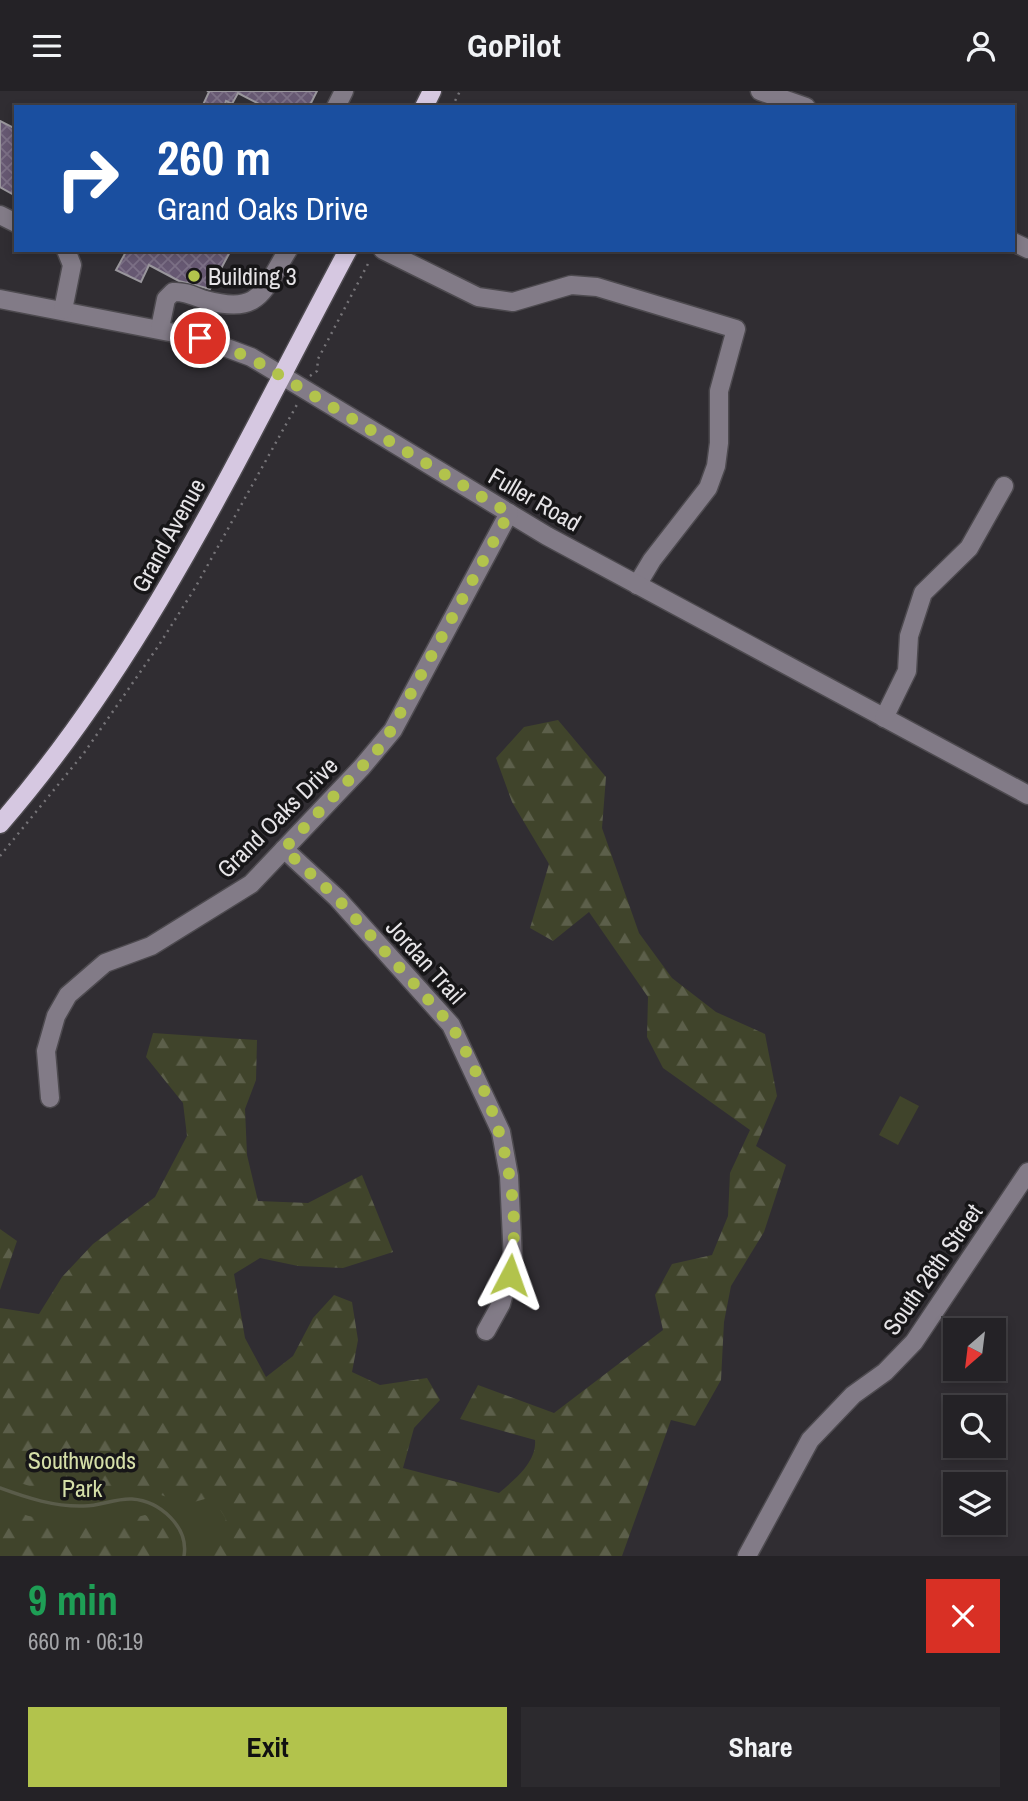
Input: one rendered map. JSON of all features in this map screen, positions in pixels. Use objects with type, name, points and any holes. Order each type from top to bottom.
[{"type":"main road","name":"Grand Avenue","points":[[0,824],[56,755],[126,656],[184,559],[347,252]]},
{"type":"street","points":[[760,91],[800,105]]},
{"type":"street","points":[[63,310],[72,265],[67,252]]},
{"type":"street","points":[[160,328],[166,299],[173,292],[232,305],[252,303],[261,294],[287,252]]},
{"type":"street","points":[[387,252],[459,290],[490,300],[521,300],[570,285],[597,287],[736,329],[719,391],[719,443],[716,466],[708,488],[652,560],[637,585]]},
{"type":"street","name":"Fuller Road","points":[[0,299],[160,328],[223,345],[281,376],[509,513],[637,585],[1028,795]]},
{"type":"street","points":[[884,718],[907,671],[909,636],[923,593],[969,548],[1004,486]]},
{"type":"street","name":"Grand Oaks Drive","points":[[50,1098],[46,1076],[49,1039],[56,1016],[76,985],[105,963],[151,946],[209,913],[251,884],[384,743],[509,513]]},
{"type":"street","name":"Jordan Trail","points":[[284,849],[337,898],[451,1025],[501,1132],[510,1187],[513,1260],[501,1304],[486,1331]]},
{"type":"street","name":"South 26th Street","points":[[747,1556],[810,1440],[846,1402],[885,1372],[915,1342],[1028,1172]]},
{"type":"path","points":[[311,373],[317,371],[318,359],[374,252]]},
{"type":"path","points":[[0,856],[84,753],[159,645],[195,588],[279,432],[295,410]]},
{"type":"green space","points":[[558,720],[606,777],[602,828],[639,933],[672,978],[716,1012],[765,1034],[777,1096],[756,1146],[786,1165],[764,1232],[731,1286],[724,1322],[721,1380],[695,1426],[671,1420],[622,1556],[195,1556],[220,1538],[226,1519],[212,1497],[187,1504],[141,1488],[87,1486],[53,1494],[0,1476],[0,1308],[39,1314],[62,1277],[93,1244],[155,1197],[187,1136],[183,1103],[146,1057],[153,1033],[257,1040],[256,1080],[245,1109],[247,1155],[258,1201],[308,1203],[362,1175],[393,1252],[343,1268],[298,1266],[260,1258],[234,1274],[245,1338],[266,1377],[293,1356],[313,1318],[334,1295],[352,1302],[358,1340],[352,1372],[380,1385],[427,1378],[440,1400],[414,1428],[403,1468],[499,1493],[528,1463],[535,1448],[535,1440],[460,1419],[478,1385],[554,1413],[663,1330],[655,1295],[672,1264],[712,1255],[728,1216],[730,1173],[750,1130],[663,1068],[647,1037],[648,997],[589,912],[553,941],[530,928],[549,864],[512,802],[496,758],[524,727]]},
{"type":"green space","points":[[900,1096],[919,1106],[898,1145],[879,1135]]},
{"type":"green space","points":[[0,1229],[17,1241],[0,1290]]},
{"type":"green space","name":"Southwoods Park","points":[[0,1337],[406,1556],[0,1556]]},
{"type":"green space","points":[[0,1504],[33,1517],[71,1522],[110,1521],[145,1515],[170,1527],[171,1542],[161,1553],[150,1556],[0,1556]]},
{"type":"building","points":[[207,91],[317,91],[310,105],[261,105],[238,93],[232,104],[226,101],[225,105],[203,105],[209,92]]},
{"type":"building","points":[[0,121],[14,128],[14,195],[0,187]]},
{"type":"building","name":"Building 3","points":[[126,252],[230,252],[210,289],[179,281],[149,265],[141,282],[116,270]]},
{"type":"waterway","points":[[0,1488],[62,1505],[90,1506],[126,1499],[153,1505],[162,1510],[177,1526],[182,1535],[184,1556]]},
{"type":"place","name":"Building 3","points":[[194,276]]},
{"type":"route","points":[[200,338],[251,358],[509,513],[393,730],[384,743],[284,849],[337,898],[426,1001],[451,1025],[462,1045],[501,1132],[513,1220],[513,1260],[510,1275]]}]
